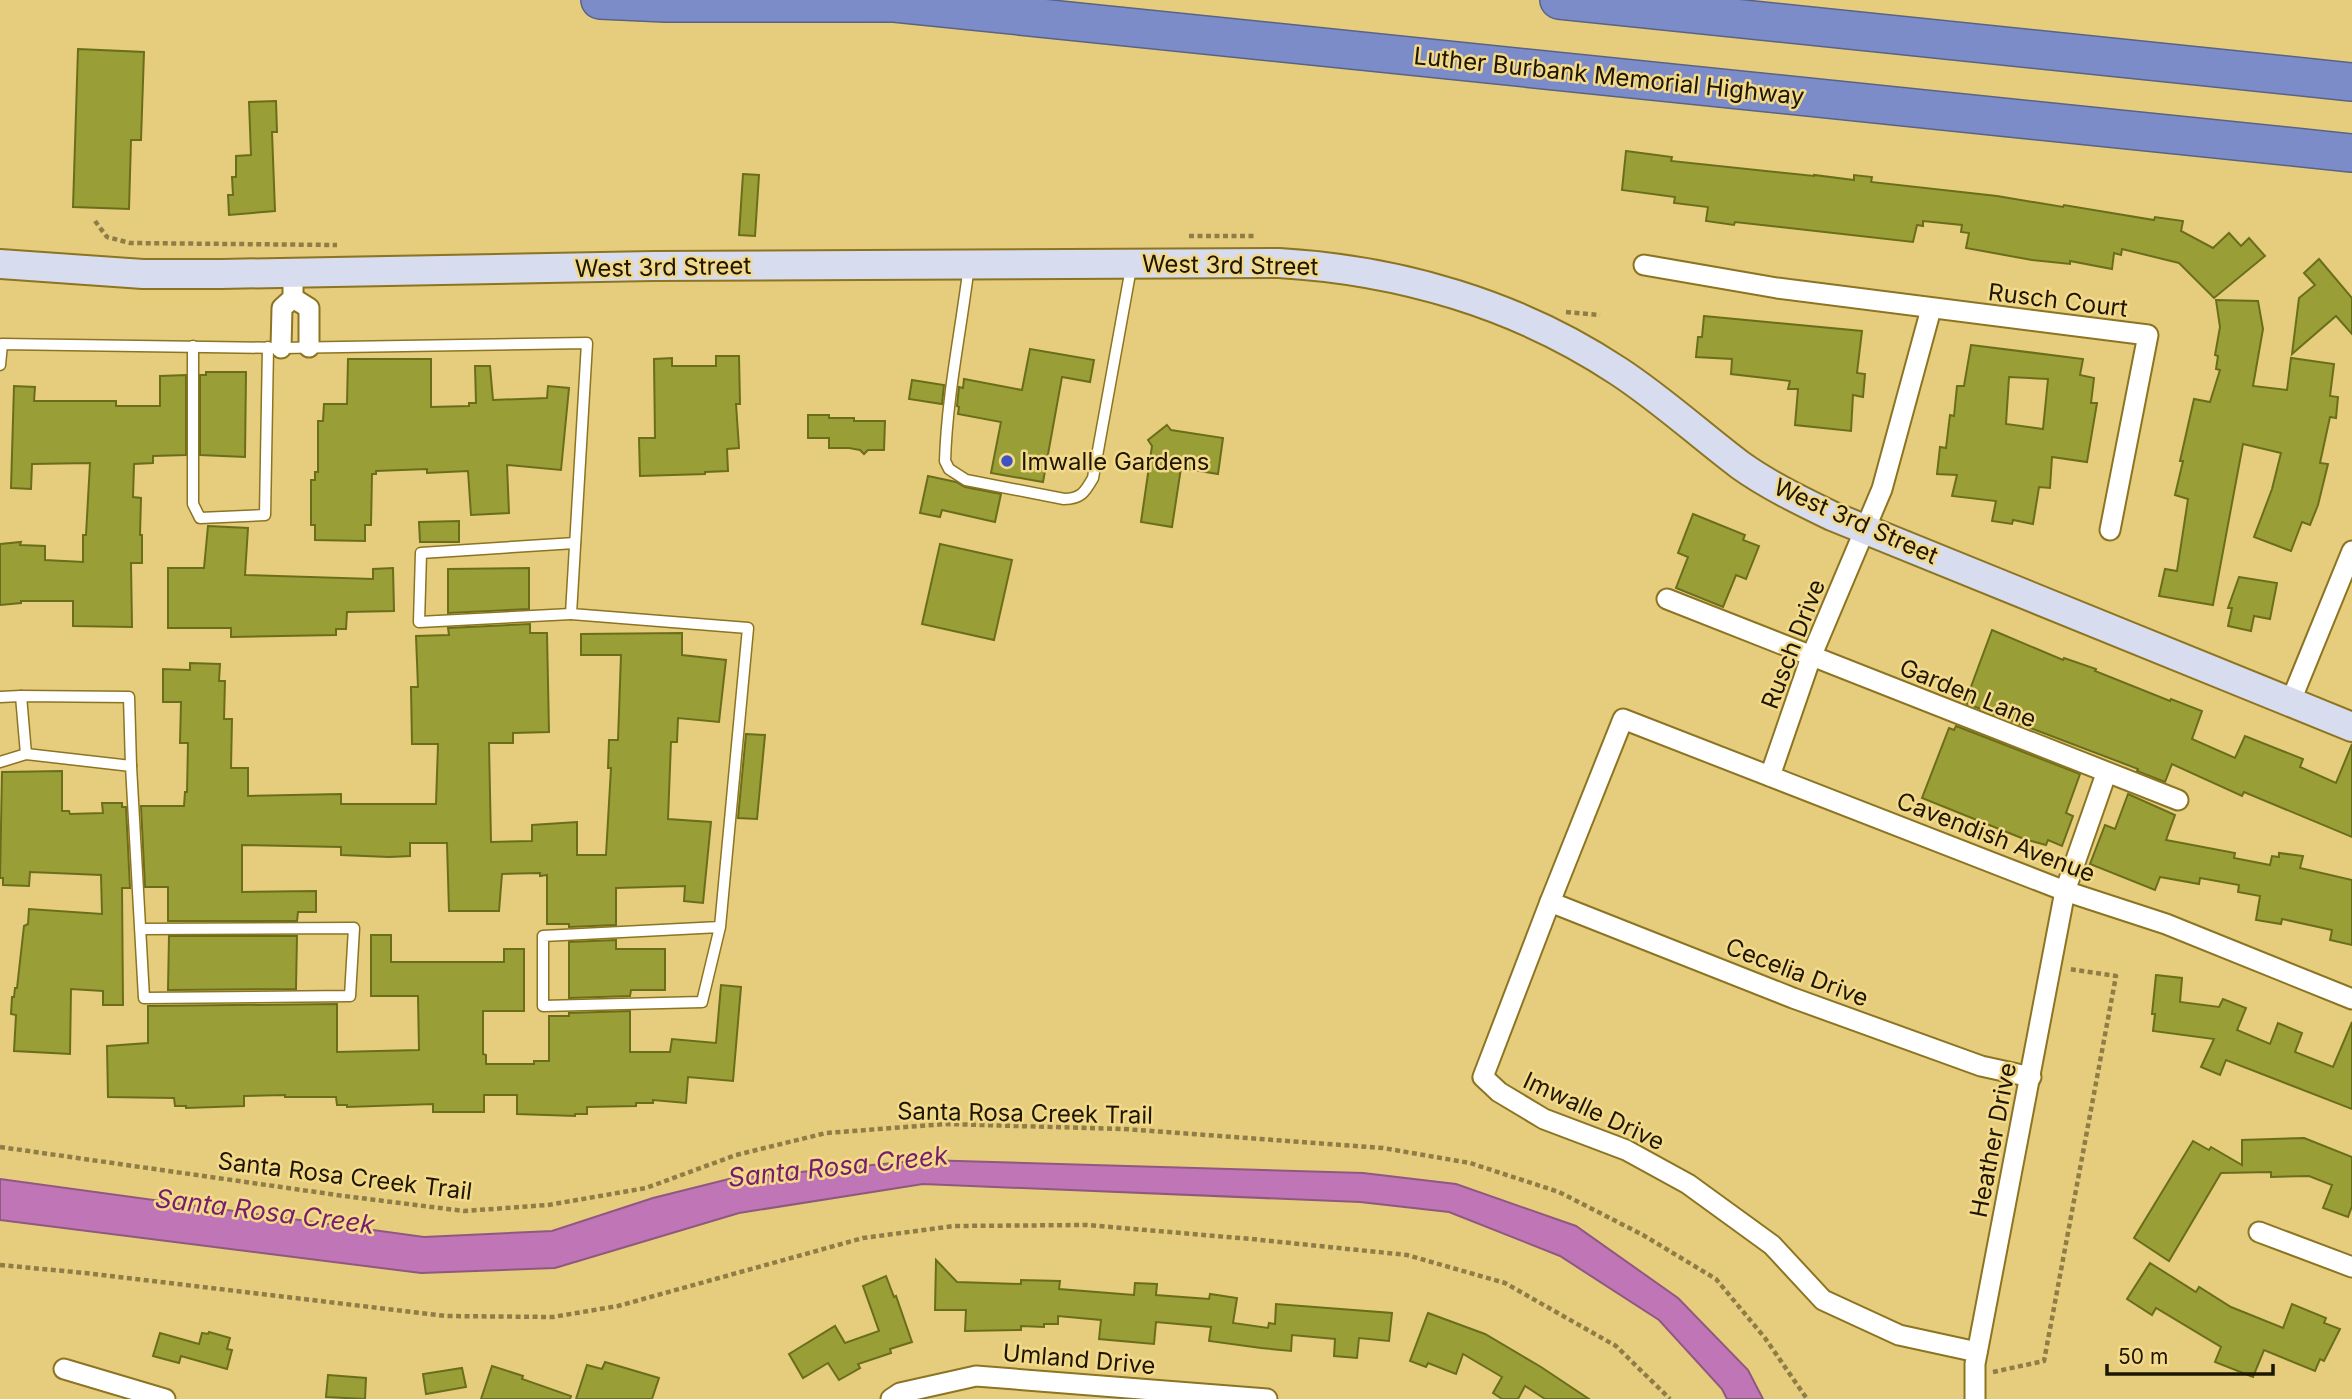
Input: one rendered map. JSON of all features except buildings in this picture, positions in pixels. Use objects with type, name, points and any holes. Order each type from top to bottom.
[{"type":"highway","name":"Luther Burbank Memorial Highway","points":[[600,0],[665,3],[879,1],[2352,153]]},
{"type":"highway","points":[[1559,0],[2352,82]]},
{"type":"main road","name":"West 3rd Street","points":[[0,264],[293,286],[653,266],[1279,263],[1339,268],[1405,279],[1488,306],[1535,325],[1592,355],[1643,388],[1753,473],[1807,504],[1866,531],[1996,581],[2352,727]]},
{"type":"street","name":"Rusch Court","points":[[1644,265],[1777,288],[1931,310],[2148,335],[2110,530]]},
{"type":"street","points":[[275,348],[282,308],[293,286],[309,308],[309,347]]},
{"type":"street","points":[[1866,531],[1882,489],[1931,310]]},
{"type":"street","name":"Rusch Drive","points":[[1770,776],[1811,657],[1866,531]]},
{"type":"street","points":[[2290,703],[2352,551]]},
{"type":"street","name":"Garden Lane","points":[[1667,599],[2106,774],[2178,800]]},
{"type":"street","name":"Cavendish Avenue","points":[[1623,719],[2065,891],[2166,924],[2352,999]]},
{"type":"street","name":"Imwalle Drive","points":[[1623,719],[1483,1077],[1499,1092],[1544,1119],[1626,1150],[1688,1184],[1772,1245],[1823,1300],[1899,1335],[1978,1352]]},
{"type":"street","points":[[2065,891],[2106,774]]},
{"type":"street","name":"Heather Drive","points":[[1975,1399],[1978,1352],[2065,891]]},
{"type":"street","name":"Cecelia Drive","points":[[1550,902],[1805,1003],[1981,1066],[2031,1077]]},
{"type":"street","points":[[2259,1232],[2352,1267]]},
{"type":"street","points":[[64,1369],[165,1399]]},
{"type":"street","name":"Umland Drive","points":[[891,1399],[900,1393],[976,1376],[1267,1399]]},
{"type":"lane","points":[[969,265],[952,376],[945,461],[949,470],[966,480],[1076,499],[1086,492],[1093,478],[1132,263]]},
{"type":"lane","points":[[0,365],[2,344],[275,348],[587,343],[571,614]]},
{"type":"lane","points":[[193,346],[193,504],[200,518],[265,515],[275,348]]},
{"type":"lane","points":[[575,543],[421,553],[419,622],[571,614],[748,628],[720,927],[702,1002],[544,1006],[543,936],[720,927]]},
{"type":"lane","points":[[21,696],[26,754]]},
{"type":"lane","points":[[0,697],[129,697],[131,766],[140,929],[144,998],[350,996],[354,928],[140,929]]},
{"type":"lane","points":[[0,762],[26,754],[131,766]]},
{"type":"path","points":[[1975,1376],[2044,1361],[2116,976],[2051,966]]},
{"type":"path","name":"Santa Rosa Creek Trail","points":[[0,1147],[464,1211],[548,1205],[646,1188],[736,1155],[826,1133],[946,1124],[1124,1129],[1383,1148],[1469,1163],[1559,1192],[1643,1235],[1716,1279],[1765,1338],[1807,1399]]},
{"type":"path","points":[[0,1265],[446,1316],[553,1317],[618,1306],[863,1238],[954,1226],[1087,1225],[1407,1255],[1505,1283],[1616,1346],[1670,1399]]},
{"type":"shaded area","points":[[924,1160],[1363,1173],[1456,1184],[1576,1226],[1678,1298],[1748,1370],[1763,1399],[1727,1399],[1722,1389],[1659,1320],[1560,1256],[1449,1212],[1360,1202],[923,1184],[739,1213],[555,1268],[421,1273],[0,1220],[0,1179],[424,1237],[552,1231],[653,1198],[729,1179]]},
{"type":"place","name":"Imwalle Gardens","points":[[1007,461]]},
{"type":"water label","name":"Santa Rosa Creek","points":[[838,1166]]},
{"type":"water label","name":"Santa Rosa Creek","points":[[265,1211]]}]
